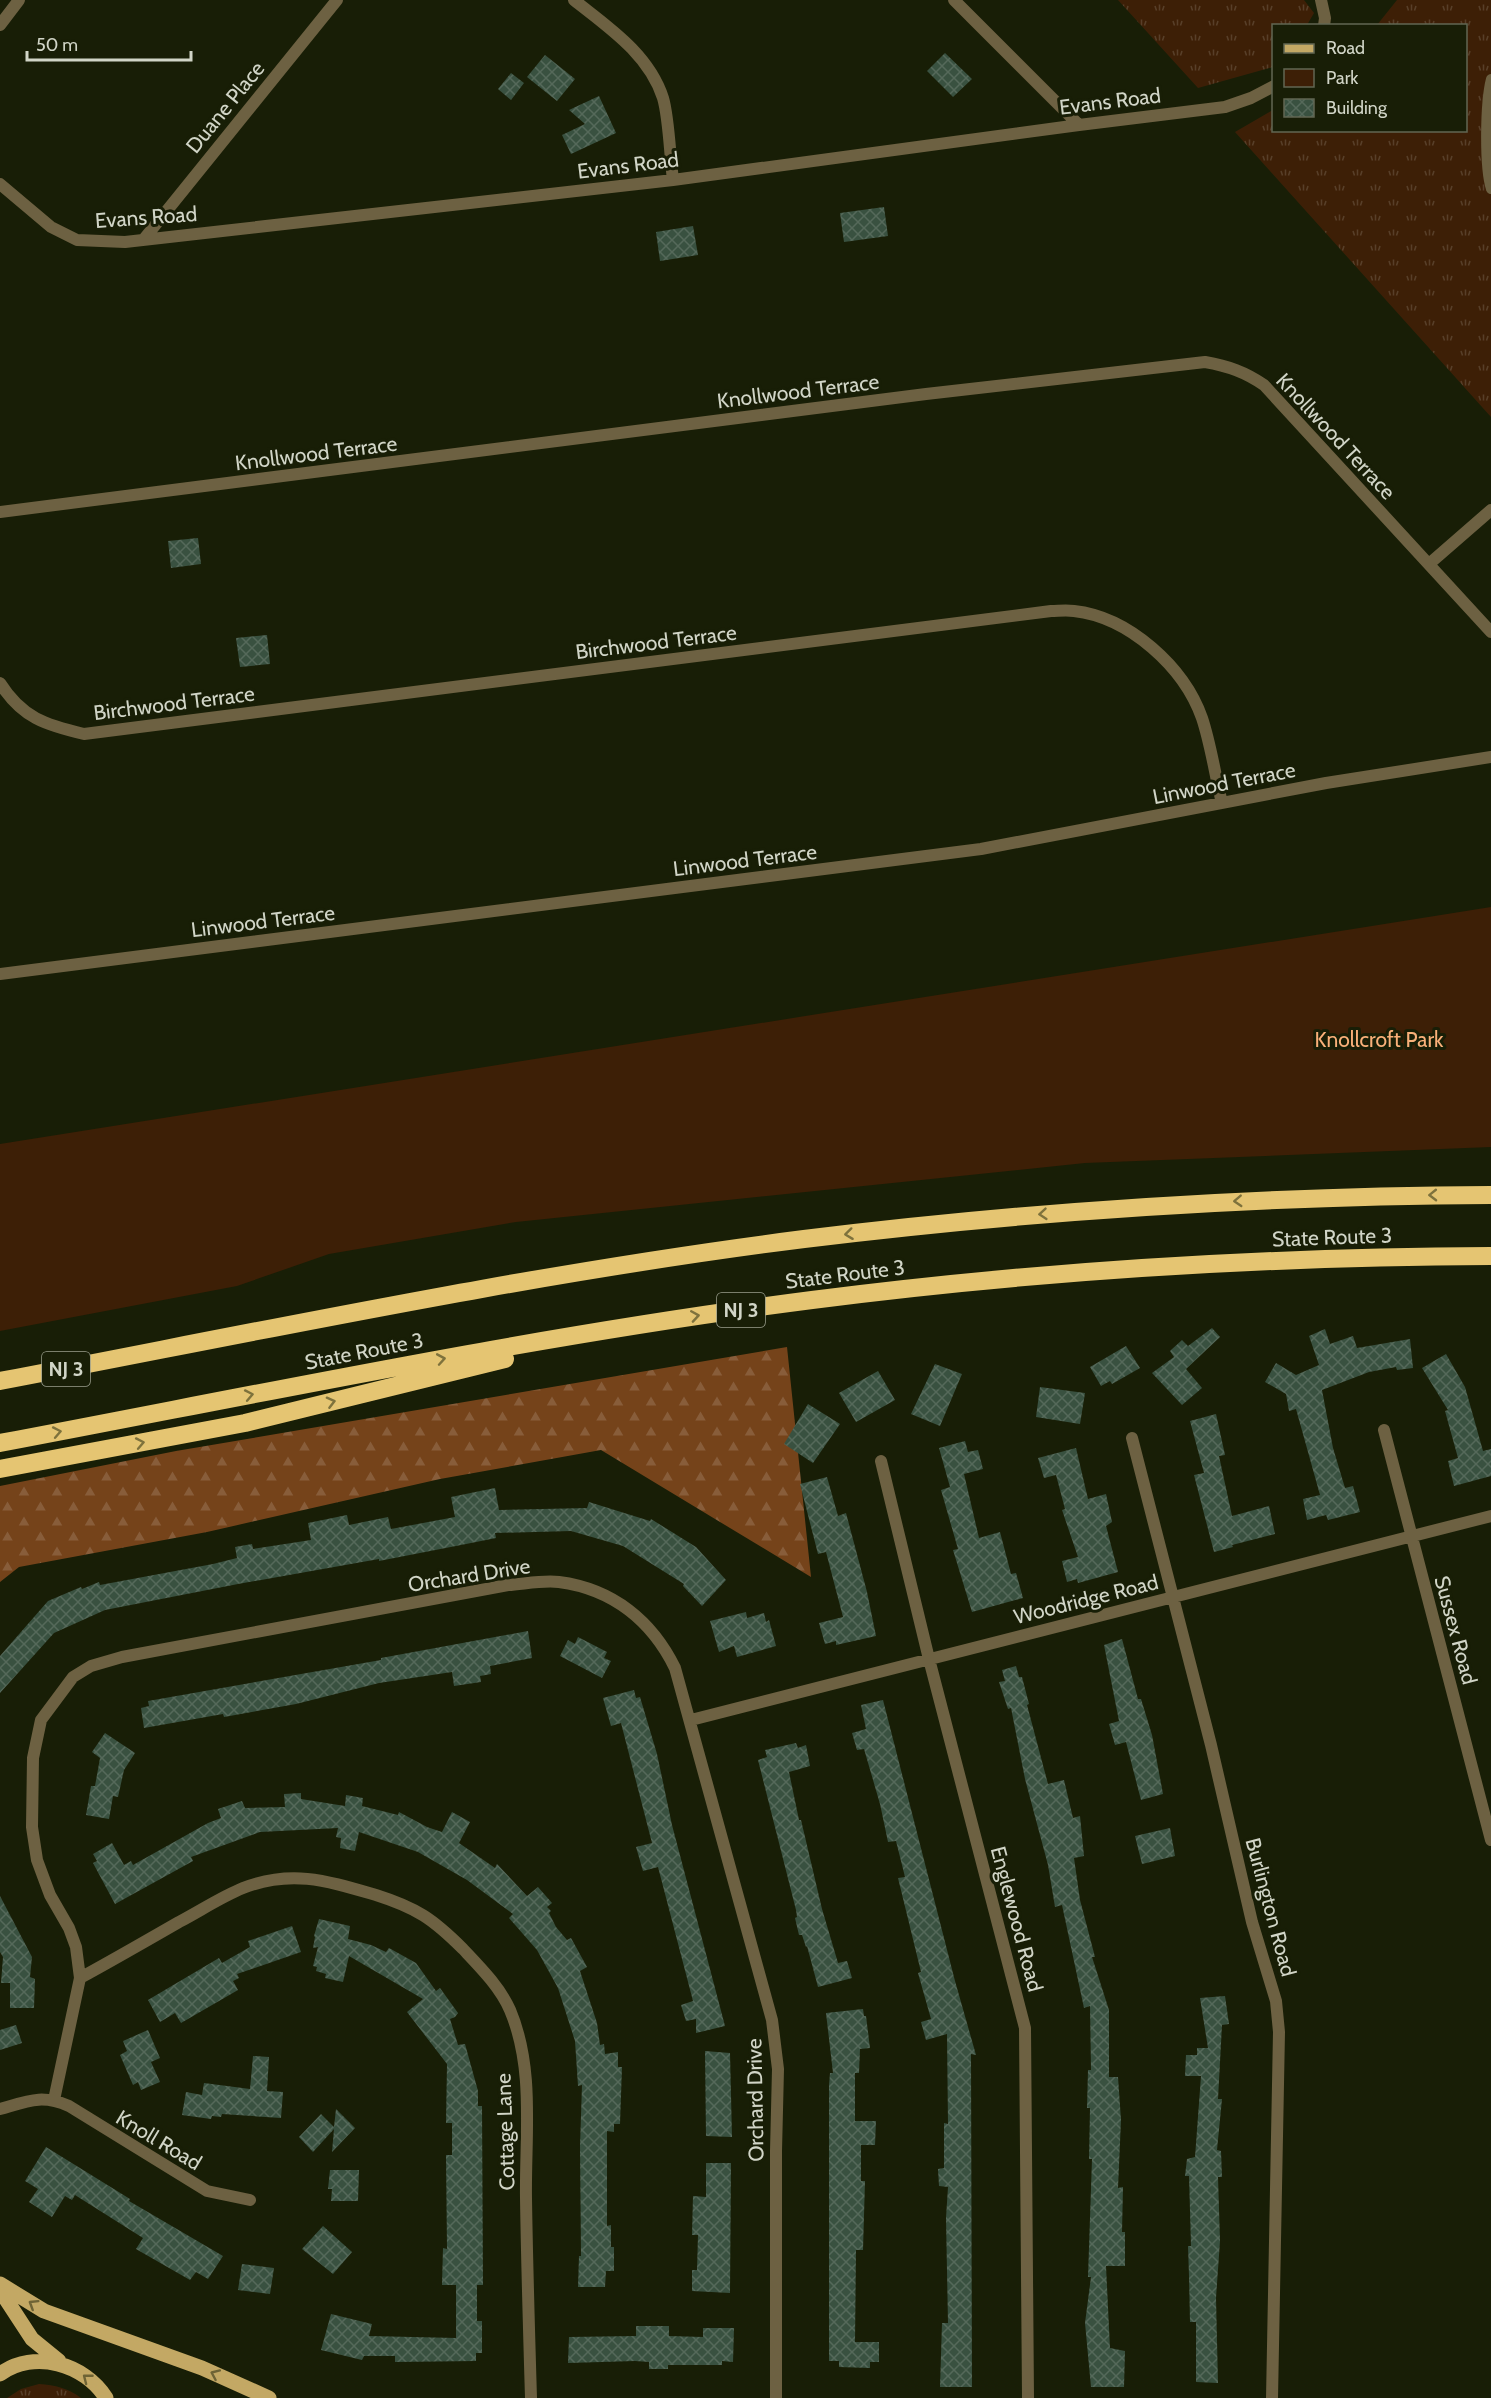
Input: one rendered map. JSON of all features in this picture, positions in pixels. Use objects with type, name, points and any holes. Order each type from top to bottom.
[{"type":"highway","name":"State Route 3","points":[[0,1382],[566,1275],[804,1239],[1122,1208],[1283,1199],[1491,1194]]},
{"type":"highway","name":"State Route 3","points":[[0,1443],[429,1361],[652,1323],[889,1290],[1048,1275],[1276,1261],[1491,1256]]},
{"type":"highway","points":[[0,1470],[245,1423],[652,1323]]},
{"type":"main road","points":[[0,2284],[44,2311],[202,2368],[269,2398]]},
{"type":"main road","points":[[0,2290],[32,2338],[64,2365],[84,2374],[100,2388],[106,2398]]},
{"type":"main road","points":[[0,2374],[24,2363],[44,2361],[64,2365]]},
{"type":"street","points":[[0,25],[18,0]]},
{"type":"street","name":"Duane Place","points":[[144,239],[337,0]]},
{"type":"street","points":[[574,0],[624,40],[649,68],[663,98],[673,180]]},
{"type":"street","points":[[954,0],[1079,124]]},
{"type":"street","points":[[1321,0],[1326,18],[1324,24]]},
{"type":"street","name":"Evans Road","points":[[0,184],[51,227],[77,240],[125,242],[673,180],[1079,124],[1225,107],[1251,98],[1272,87]]},
{"type":"street","name":"Knollwood Terrace","points":[[0,512],[926,394],[1205,362],[1245,372],[1264,385],[1491,632]]},
{"type":"street","points":[[1429,564],[1491,510]]},
{"type":"street","name":"Birchwood Terrace","points":[[0,682],[11,701],[29,715],[54,727],[84,734],[1051,611],[1074,611],[1102,618],[1133,634],[1155,649],[1177,671],[1190,690],[1202,719],[1222,803]]},
{"type":"street","name":"Linwood Terrace","points":[[0,974],[981,849],[1326,783],[1491,757]]},
{"type":"street","name":"Sussex Road","points":[[1384,1430],[1491,1840]]},
{"type":"street","name":"Burlington Road","points":[[1132,1438],[1211,1746],[1252,1922],[1276,2001],[1279,2032],[1272,2398]]},
{"type":"street","name":"Englewood Road","points":[[881,1461],[929,1659],[1025,2028],[1029,2398]]},
{"type":"street","name":"Woodridge Road","points":[[691,1720],[1491,1516]]},
{"type":"street","name":"Orchard Drive","points":[[54,2100],[80,1978],[76,1947],[69,1928],[50,1895],[37,1860],[32,1827],[31,1788],[33,1758],[41,1720],[73,1677],[91,1666],[122,1657],[508,1585],[558,1581],[600,1594],[638,1616],[664,1646],[675,1668],[691,1720],[776,2042],[776,2398]]},
{"type":"street","name":"Cottage Lane","points":[[80,1978],[236,1892],[289,1877],[327,1880],[405,1904],[446,1932],[478,1964],[495,1986],[509,2008],[518,2033],[527,2089],[526,2195],[531,2398]]},
{"type":"street","points":[[0,2109],[40,2098],[54,2100]]},
{"type":"street","name":"Knoll Road","points":[[54,2100],[69,2106],[207,2192],[250,2200]]},
{"type":"lane","points":[[1491,79],[1486,144],[1487,177],[1491,189]]},
{"type":"green space","points":[[1118,0],[1304,0],[1314,13],[1308,24],[1272,24],[1272,67],[1198,88]]},
{"type":"green space","points":[[1397,0],[1491,0],[1491,417],[1235,132],[1272,111],[1272,132],[1467,132],[1467,24],[1378,24]]},
{"type":"green space","name":"Knollcroft Park","points":[[1491,907],[1491,1147],[1085,1163],[516,1222],[329,1254],[237,1286],[0,1331],[0,1144]]},
{"type":"green space","points":[[787,1347],[811,1577],[601,1450],[440,1479],[207,1532],[19,1567],[0,1582],[0,1486],[176,1451]]},
{"type":"green space","points":[[39,2384],[61,2388],[81,2398],[7,2398],[21,2389]]},
{"type":"building","points":[[945,53],[972,79],[953,97],[927,71]]},
{"type":"building","points":[[545,55],[575,79],[557,101],[527,77]]},
{"type":"building","points":[[511,73],[524,83],[511,100],[498,89]]},
{"type":"building","points":[[599,96],[616,133],[571,154],[562,135],[585,124],[569,110]]},
{"type":"building","points":[[884,207],[888,236],[844,242],[840,213]]},
{"type":"building","points":[[693,226],[698,255],[660,261],[656,232]]},
{"type":"building","points":[[198,538],[201,564],[171,568],[168,541]]},
{"type":"building","points":[[267,635],[270,664],[240,667],[236,638]]},
{"type":"building","points":[[1212,1328],[1220,1337],[1186,1369],[1202,1388],[1182,1405],[1152,1373],[1174,1357],[1170,1351],[1182,1340],[1188,1346]]},
{"type":"building","points":[[1325,1329],[1330,1344],[1353,1336],[1357,1348],[1410,1339],[1413,1368],[1397,1370],[1396,1367],[1369,1372],[1322,1390],[1333,1448],[1345,1488],[1353,1486],[1360,1512],[1328,1520],[1326,1515],[1307,1520],[1303,1499],[1320,1495],[1296,1409],[1289,1411],[1286,1394],[1265,1382],[1276,1363],[1296,1375],[1319,1365],[1309,1336]]},
{"type":"building","points":[[1126,1346],[1140,1368],[1112,1384],[1110,1381],[1101,1386],[1090,1367]]},
{"type":"building","points":[[1446,1354],[1465,1387],[1483,1451],[1491,1449],[1491,1476],[1454,1486],[1448,1461],[1458,1458],[1445,1411],[1448,1410],[1422,1368]]},
{"type":"building","points":[[935,1364],[962,1374],[940,1426],[911,1414]]},
{"type":"building","points":[[878,1371],[895,1400],[856,1422],[839,1393]]},
{"type":"building","points":[[1040,1387],[1085,1393],[1080,1424],[1036,1417]]},
{"type":"building","points":[[808,1404],[840,1424],[813,1463],[784,1444]]},
{"type":"building","points":[[1216,1414],[1225,1455],[1219,1456],[1232,1516],[1269,1506],[1275,1534],[1214,1552],[1194,1475],[1204,1473],[1190,1421]]},
{"type":"building","points":[[965,1441],[968,1452],[978,1450],[983,1469],[964,1474],[979,1538],[1000,1532],[1011,1574],[1016,1573],[1023,1598],[972,1612],[953,1550],[958,1549],[941,1490],[950,1487],[939,1448]]},
{"type":"building","points":[[1076,1448],[1088,1499],[1106,1494],[1112,1522],[1106,1526],[1118,1572],[1078,1583],[1077,1579],[1067,1582],[1062,1561],[1078,1557],[1062,1510],[1065,1509],[1056,1475],[1044,1478],[1038,1458]]},
{"type":"building","points":[[827,1477],[838,1516],[846,1513],[876,1636],[836,1645],[836,1641],[825,1644],[819,1623],[843,1617],[826,1552],[818,1554],[800,1484]]},
{"type":"building","points":[[495,1488],[499,1510],[587,1508],[589,1502],[650,1521],[651,1519],[696,1547],[726,1580],[702,1606],[683,1586],[684,1584],[623,1546],[571,1531],[495,1533],[496,1538],[461,1545],[105,1610],[54,1633],[0,1693],[0,1656],[48,1601],[81,1587],[82,1589],[99,1582],[100,1585],[237,1558],[235,1547],[252,1544],[253,1549],[311,1540],[308,1523],[347,1515],[349,1525],[388,1517],[391,1529],[455,1517],[451,1497]]},
{"type":"building","points":[[746,1612],[747,1618],[764,1613],[766,1622],[769,1620],[776,1646],[737,1657],[734,1646],[719,1652],[710,1621]]},
{"type":"building","points":[[528,1631],[532,1658],[490,1666],[491,1674],[480,1676],[481,1682],[454,1686],[452,1672],[379,1683],[296,1704],[144,1728],[141,1708],[149,1706],[148,1701],[381,1660],[381,1658]]},
{"type":"building","points":[[578,1637],[607,1652],[604,1658],[611,1661],[602,1678],[560,1656],[568,1640],[575,1644]]},
{"type":"building","points":[[1122,1639],[1138,1699],[1141,1699],[1152,1735],[1163,1794],[1141,1800],[1126,1742],[1115,1745],[1109,1724],[1119,1721],[1104,1645]]},
{"type":"building","points":[[1016,1666],[1019,1677],[1022,1677],[1048,1784],[1064,1780],[1073,1818],[1080,1816],[1084,1856],[1074,1858],[1080,1900],[1095,1957],[1092,1957],[1109,2010],[1109,2077],[1118,2077],[1121,2120],[1118,2188],[1123,2187],[1122,2232],[1125,2232],[1125,2266],[1106,2266],[1110,2348],[1125,2351],[1124,2387],[1091,2387],[1085,2323],[1091,2277],[1088,2277],[1092,2159],[1089,2159],[1090,2108],[1087,2108],[1088,2070],[1091,2070],[1090,2006],[1084,2008],[1062,1905],[1055,1907],[1048,1865],[1025,1779],[1011,1708],[1008,1709],[999,1682],[1005,1681],[1002,1670]]},
{"type":"building","points":[[634,1690],[636,1698],[640,1697],[657,1754],[672,1825],[725,2026],[696,2033],[696,2019],[686,2021],[681,2005],[693,2001],[658,1867],[643,1871],[636,1847],[652,1843],[621,1723],[611,1726],[603,1698]]},
{"type":"building","points":[[883,1700],[976,2055],[971,2054],[972,2387],[940,2387],[942,2323],[948,2323],[946,2218],[948,2187],[939,2186],[938,2169],[944,2168],[944,2123],[948,2124],[947,2034],[926,2040],[921,2022],[931,2019],[918,1973],[921,1972],[898,1878],[905,1877],[896,1841],[888,1842],[864,1749],[857,1750],[852,1733],[866,1729],[861,1705]]},
{"type":"building","points":[[105,1733],[135,1753],[124,1770],[118,1797],[113,1796],[109,1819],[86,1815],[91,1786],[95,1786],[100,1758],[92,1752]]},
{"type":"building","points":[[796,1743],[798,1748],[806,1745],[810,1766],[789,1772],[799,1820],[801,1820],[822,1909],[838,1963],[847,1961],[852,1978],[818,1987],[807,1946],[802,1935],[799,1935],[795,1918],[797,1917],[796,1910],[758,1760],[767,1757],[765,1750]]},
{"type":"building","points":[[301,1793],[301,1799],[345,1806],[346,1795],[363,1798],[362,1806],[398,1815],[399,1812],[442,1832],[452,1812],[470,1822],[459,1843],[495,1868],[497,1864],[527,1896],[538,1887],[552,1903],[547,1907],[551,1911],[549,1913],[556,1927],[567,1940],[571,1938],[587,1967],[580,1971],[597,2023],[600,2045],[604,2044],[605,2054],[618,2052],[618,2067],[622,2067],[620,2124],[614,2124],[614,2132],[607,2131],[607,2226],[611,2225],[614,2271],[606,2271],[605,2287],[578,2287],[579,2256],[581,2256],[582,2085],[578,2086],[575,2041],[558,1988],[537,1950],[509,1918],[513,1914],[467,1880],[418,1852],[359,1832],[355,1851],[340,1848],[341,1838],[336,1837],[338,1828],[260,1832],[191,1857],[193,1861],[115,1904],[93,1863],[97,1861],[93,1854],[112,1843],[124,1865],[131,1861],[133,1865],[221,1818],[218,1809],[242,1801],[245,1808],[285,1807],[284,1794]]},
{"type":"building","points":[[1170,1828],[1175,1856],[1142,1864],[1135,1836]]},
{"type":"building","points":[[0,1896],[32,1957],[30,1977],[35,1979],[34,2008],[10,2008],[10,1983],[1,1983],[3,1957],[0,1952]]},
{"type":"building","points":[[319,1919],[350,1926],[348,1939],[386,1952],[389,1948],[416,1963],[436,1991],[440,1988],[458,2013],[450,2019],[458,2045],[465,2044],[478,2091],[478,2106],[482,2106],[483,2285],[477,2285],[477,2321],[482,2321],[482,2353],[476,2353],[476,2361],[395,2362],[395,2356],[364,2356],[362,2360],[321,2350],[331,2314],[372,2324],[369,2336],[456,2338],[456,2285],[442,2285],[443,2248],[447,2249],[446,2155],[452,2155],[452,2123],[446,2123],[447,2064],[407,2012],[423,1999],[349,1956],[343,1982],[325,1978],[326,1974],[316,1971],[317,1967],[313,1966],[318,1947],[313,1948],[314,1936]]},
{"type":"building","points":[[292,1926],[301,1952],[237,1974],[239,1978],[233,1981],[238,1990],[181,2023],[175,2013],[160,2022],[148,2000],[219,1958],[222,1963],[250,1947],[248,1941]]},
{"type":"building","points":[[1225,1996],[1229,2024],[1222,2025],[1218,2099],[1222,2099],[1217,2150],[1221,2151],[1222,2177],[1218,2177],[1220,2241],[1216,2298],[1218,2383],[1196,2382],[1196,2322],[1190,2322],[1189,2176],[1185,2176],[1187,2159],[1195,2157],[1201,2076],[1185,2076],[1186,2055],[1197,2055],[1197,2048],[1208,2048],[1200,1998]]},
{"type":"building","points":[[863,2009],[870,2048],[860,2049],[859,2073],[855,2073],[855,2121],[876,2121],[875,2145],[861,2145],[861,2181],[865,2181],[863,2250],[856,2250],[855,2342],[879,2342],[879,2362],[870,2362],[870,2368],[839,2367],[839,2361],[829,2361],[829,2085],[830,2073],[833,2073],[826,2013]]},
{"type":"building","points":[[16,2025],[22,2043],[0,2050],[0,2030]]},
{"type":"building","points":[[148,2030],[160,2058],[151,2062],[160,2082],[141,2090],[138,2082],[133,2085],[120,2055],[127,2051],[123,2041]]},
{"type":"building","points":[[705,2051],[730,2053],[732,2137],[706,2136]]},
{"type":"building","points":[[253,2056],[269,2057],[267,2091],[283,2092],[281,2118],[222,2114],[221,2117],[212,2116],[211,2119],[182,2115],[186,2092],[202,2095],[204,2083],[250,2089]]},
{"type":"building","points":[[336,2109],[355,2128],[332,2152],[334,2129],[313,2152],[299,2137],[321,2114],[334,2127]]},
{"type":"building","points":[[46,2147],[130,2199],[129,2201],[223,2256],[208,2279],[196,2272],[190,2280],[136,2249],[143,2238],[75,2195],[72,2200],[65,2196],[52,2217],[29,2202],[38,2189],[25,2181]]},
{"type":"building","points":[[706,2163],[731,2163],[730,2293],[692,2291],[692,2270],[697,2270],[698,2235],[692,2235],[693,2196],[706,2197]]},
{"type":"building","points":[[330,2170],[359,2170],[358,2201],[331,2201],[332,2189],[328,2189]]},
{"type":"building","points":[[323,2226],[352,2252],[333,2274],[302,2249]]},
{"type":"building","points":[[242,2264],[274,2268],[270,2294],[238,2290]]},
{"type":"building","points":[[636,2326],[669,2326],[669,2336],[703,2337],[703,2328],[734,2328],[733,2362],[722,2361],[722,2365],[668,2365],[668,2369],[649,2369],[649,2362],[635,2361],[568,2363],[569,2337],[636,2336]]}]
